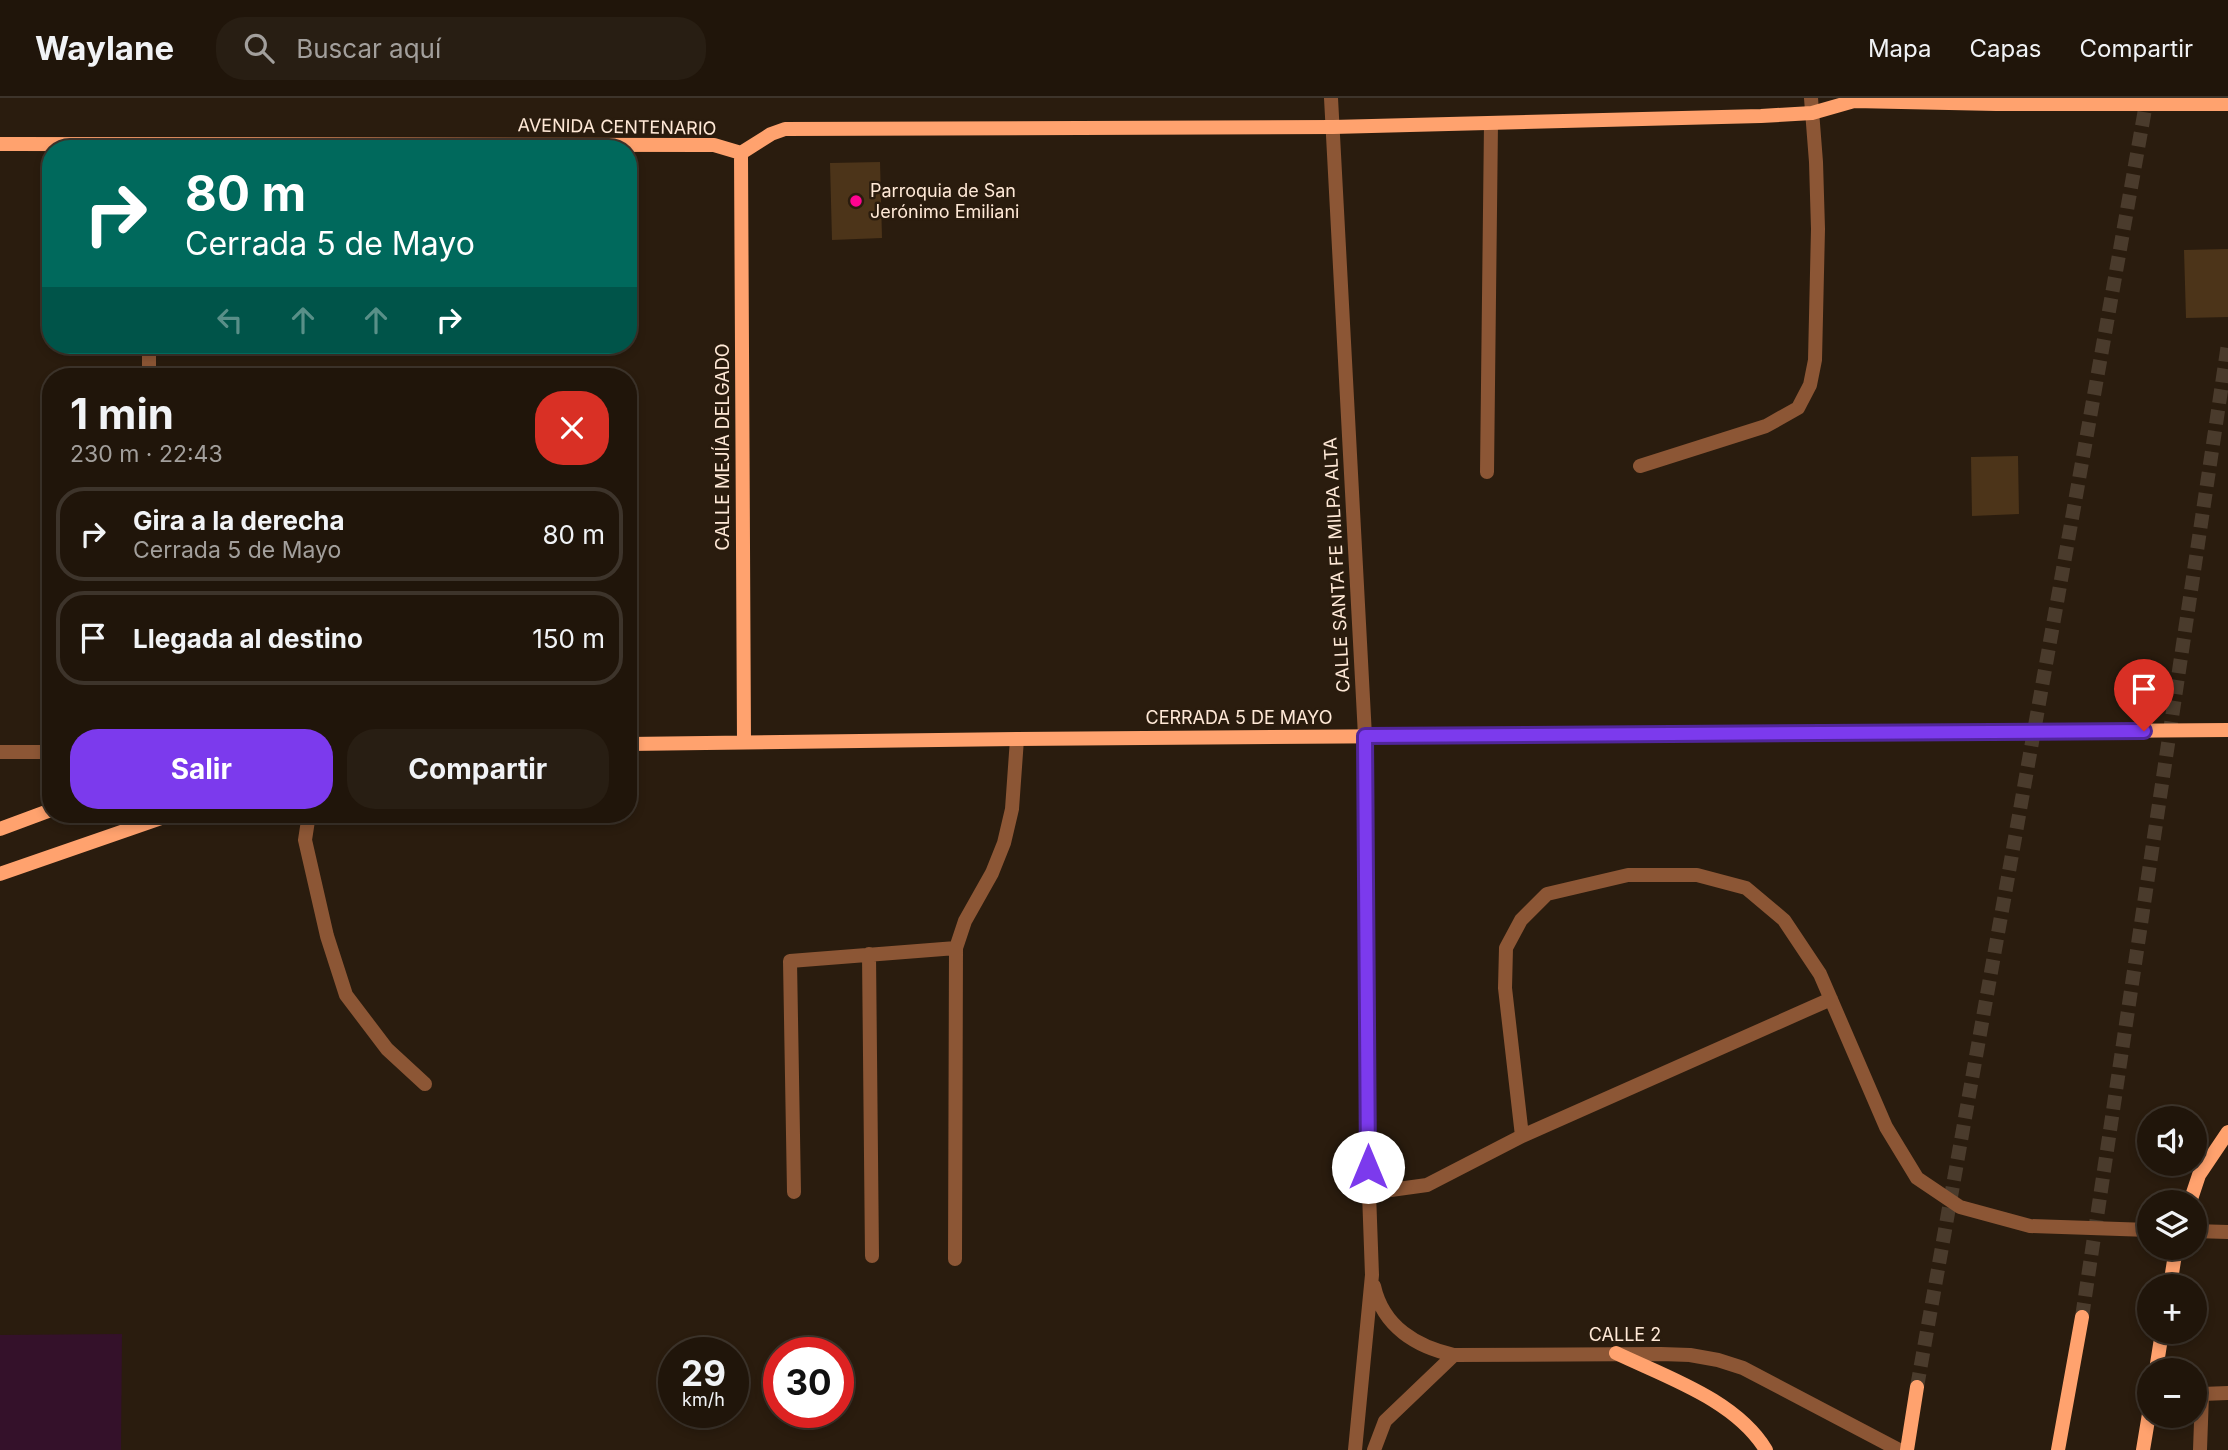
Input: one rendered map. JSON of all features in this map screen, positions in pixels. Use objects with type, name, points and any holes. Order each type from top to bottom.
[{"type":"main road","points":[[741,153],[771,134],[785,129],[1333,127],[1491,123],[1812,105],[1851,100],[2228,104]]},
{"type":"main road","name":"AVENIDA CENTENARIO","points":[[0,144],[42,145]]},
{"type":"main road","name":"AVENIDA CENTENARIO","points":[[637,145],[714,145],[741,153]]},
{"type":"main road","name":"CALLE MEJÍA DELGADO","points":[[741,153],[744,742]]},
{"type":"main road","name":"CERRADA 5 DE MAYO","points":[[637,744],[2228,730]]},
{"type":"main road","points":[[0,829],[42,813]]},
{"type":"main road","points":[[0,874],[147,823]]},
{"type":"main road","points":[[2194,1190],[2199,1174],[2228,1132]]},
{"type":"main road","points":[[2058,1450],[2082,1317]]},
{"type":"main road","points":[[1616,1353],[1706,1395],[1750,1429],[1766,1450]]},
{"type":"main road","points":[[1907,1450],[1917,1387]]},
{"type":"main road","points":[[2143,1450],[2147,1428]]},
{"type":"street","name":"CALLE SANTA FE MILPA ALTA","points":[[1331,98],[1365,736],[1372,1275],[1355,1450]]},
{"type":"street","points":[[1640,467],[1766,426],[1798,408],[1810,385],[1815,360],[1818,229],[1812,105]]},
{"type":"street","points":[[1487,472],[1491,123]]},
{"type":"street","points":[[955,1259],[956,948],[965,921],[992,873],[1004,843],[1012,809],[1017,739]]},
{"type":"street","points":[[0,752],[42,752]]},
{"type":"street","points":[[308,823],[305,840],[327,936],[346,995],[387,1049],[425,1084]]},
{"type":"street","points":[[1522,1136],[1505,988],[1506,948],[1521,919],[1547,894],[1628,875],[1697,875],[1745,888],[1784,920],[1820,974],[1886,1127],[1917,1178],[1960,1207],[2030,1226],[2137,1230]]},
{"type":"street","points":[[794,1192],[790,961],[956,948]]},
{"type":"street","points":[[869,954],[872,1256]]},
{"type":"street","points":[[1369,1194],[1427,1185],[1522,1136],[1831,999]]},
{"type":"street","points":[[2207,1231],[2228,1232]]},
{"type":"street","name":"CALLE 2","points":[[1372,1275],[1376,1294],[1385,1313],[1398,1329],[1414,1342],[1433,1351],[1454,1355],[1616,1353],[1718,1360],[1767,1379],[1899,1450]]},
{"type":"street","points":[[1374,1450],[1385,1422],[1454,1355]]},
{"type":"street","points":[[2200,1450],[2202,1394],[2228,1393]]},
{"type":"shaded area","points":[[122,1334],[121,1450],[0,1450],[0,1335]]},
{"type":"building","name":"Parroquia de San Jerónimo Emiliani","points":[[880,162],[882,238],[832,240],[830,163]]},
{"type":"building","points":[[2228,249],[2228,317],[2186,318],[2184,250]]},
{"type":"building","points":[[2018,456],[2019,514],[1972,516],[1971,457]]},
{"type":"tunnel","points":[[1917,1387],[2147,98]]},
{"type":"tunnel","points":[[2082,1317],[2228,344]]},
{"type":"place","name":"Parroquia de San Jerónimo Emiliani","points":[[856,201]]},
{"type":"route","points":[[1368,1167],[1365,736],[2144,731]]}]
